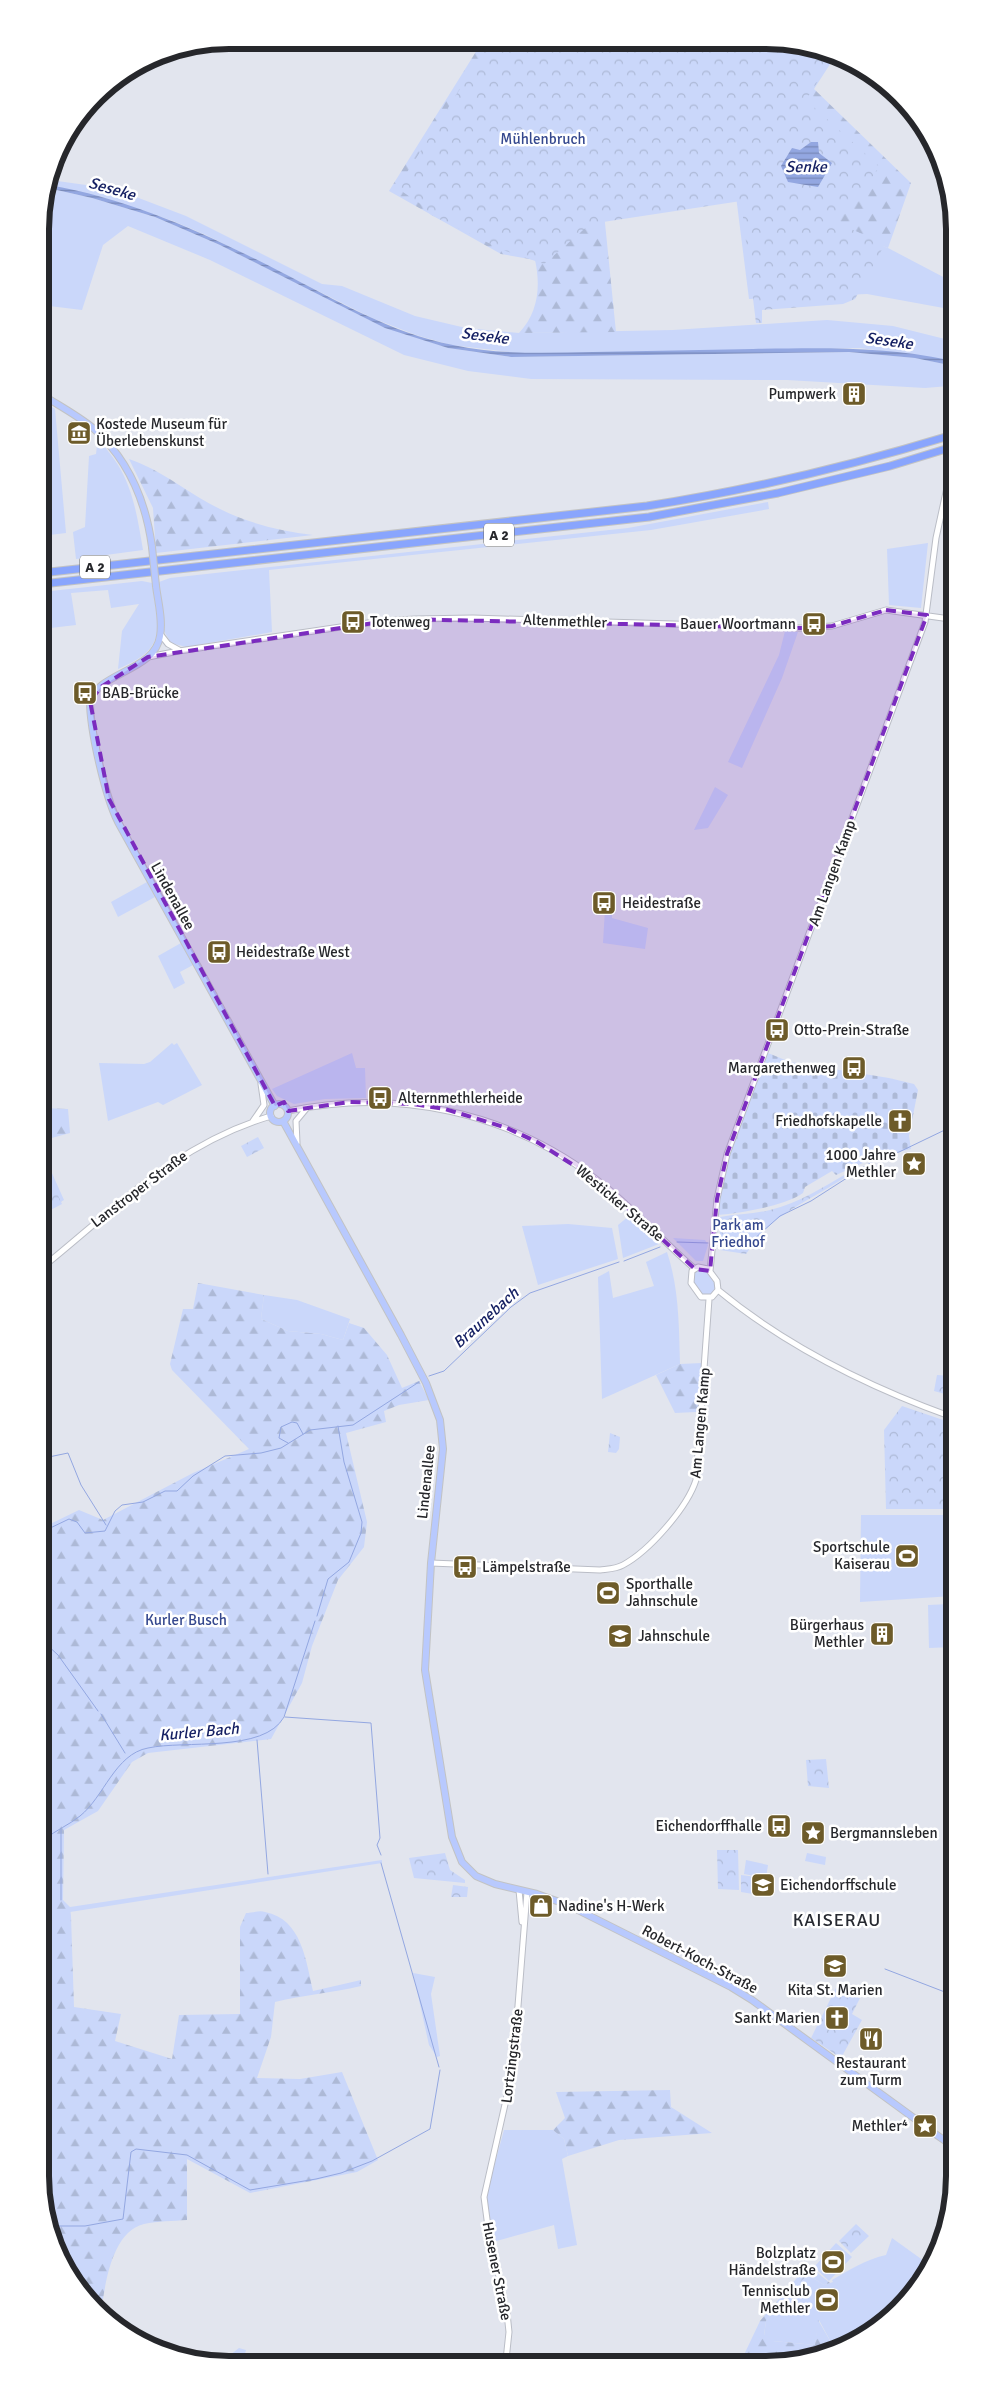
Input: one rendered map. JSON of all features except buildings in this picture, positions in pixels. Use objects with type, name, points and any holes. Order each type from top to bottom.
[{"type":"highway","name":"A 2","points":[[49,572],[655,504],[726,492],[835,468],[946,437]]},
{"type":"highway","name":"A 2","points":[[49,583],[649,517],[778,493],[890,466],[946,449]]},
{"type":"main road","points":[[49,399],[92,427],[120,458],[133,480],[146,513],[152,547],[161,635],[156,648],[148,657]]},
{"type":"main road","name":"Lindenallee","points":[[148,657],[93,694],[90,701],[103,777],[113,812],[275,1106]]},
{"type":"main road","points":[[283,1105],[288,1111],[287,1117],[283,1121],[278,1122],[271,1116],[271,1110],[275,1106],[283,1105]]},
{"type":"main road","name":"Lindenallee","points":[[283,1121],[401,1335],[438,1413],[443,1449],[431,1563],[425,1670],[445,1798],[456,1851]]},
{"type":"main road","name":"Robert-Koch-Straße","points":[[456,1851],[462,1862],[476,1876],[495,1884],[550,1898],[590,1915],[742,1994],[918,2121]]},
{"type":"main road","points":[[925,2118],[930,2120],[933,2124],[931,2131],[925,2134],[920,2132],[917,2126],[918,2121],[925,2118]]},
{"type":"main road","points":[[931,2131],[946,2141]]},
{"type":"street","name":"Am Langen Kamp","points":[[710,1271],[717,1199],[727,1154],[927,614],[936,538],[946,492]]},
{"type":"street","name":"Altenmethler","points":[[148,657],[402,619],[473,618],[801,628],[832,626],[886,610],[927,614],[946,618]]},
{"type":"street","points":[[161,635],[168,644],[179,651]]},
{"type":"street","name":"Lindenallee","points":[[252,1121],[264,1105],[261,1083]]},
{"type":"street","name":"Westicker Straße","points":[[288,1111],[356,1102],[412,1104],[445,1109],[508,1128],[537,1142],[597,1180],[695,1269]]},
{"type":"street","points":[[297,1146],[296,1121],[300,1113],[309,1107]]},
{"type":"street","name":"Lanstroper Straße","points":[[49,1262],[80,1234],[163,1168],[220,1134],[252,1121],[271,1116]]},
{"type":"street","points":[[702,1267],[710,1271],[717,1281],[718,1290],[709,1299],[698,1295],[691,1283],[691,1275],[695,1269],[702,1267]]},
{"type":"street","points":[[718,1290],[768,1327],[814,1354],[887,1392],[946,1415]]},
{"type":"street","name":"Am Langen Kamp","points":[[431,1563],[600,1570],[621,1566],[642,1551],[688,1498],[696,1480],[709,1299]]},
{"type":"street","name":"Lortzingstraße","points":[[519,1890],[519,1905],[523,1927]]},
{"type":"street","name":"Lortzingstraße","points":[[489,2182],[513,2069],[527,1892]]},
{"type":"street","name":"Husener Straße","points":[[489,2182],[484,2197],[509,2332],[506,2356]]},
{"type":"highlighted area","points":[[886,610],[927,615],[727,1154],[717,1199],[710,1271],[695,1269],[597,1180],[537,1142],[507,1128],[445,1109],[412,1104],[349,1102],[288,1111],[284,1102],[275,1106],[109,799],[90,701],[101,687],[148,657],[401,619],[801,628],[832,626]]},
{"type":"green space","name":"Mühlenbruch","points":[[478,49],[778,49],[802,52],[824,58],[832,61],[814,89],[911,183],[888,248],[736,196],[604,213],[616,332],[519,333],[534,308],[538,290],[535,260],[501,254],[389,191]]},
{"type":"green space","name":"Mühlenbruch","points":[[486,49],[790,50],[831,61],[806,100],[879,166],[858,200],[833,221],[885,244],[855,299],[843,304],[762,310],[762,323],[756,323],[741,201],[590,224],[544,264],[503,250],[431,215],[422,205],[397,188]]},
{"type":"green space","points":[[55,181],[115,189],[186,216],[322,284],[342,286],[415,316],[466,328],[519,333],[673,330],[827,320],[893,326],[946,339],[946,360],[860,348],[526,354],[451,345],[416,335],[372,318],[206,235],[173,221],[102,197],[54,186]]},
{"type":"green space","points":[[53,189],[92,198],[155,217],[220,245],[385,327],[448,348],[511,357],[849,352],[916,358],[946,364],[946,386],[925,388],[787,380],[531,379],[468,371],[404,355],[210,260],[128,226],[103,245],[82,310],[49,306],[49,217]]},
{"type":"green space","points":[[736,196],[888,248],[946,278],[946,308],[867,294],[749,299]]},
{"type":"green space","points":[[49,405],[55,409],[66,533],[49,535]]},
{"type":"green space","points":[[98,437],[118,465],[128,485],[135,506],[143,550],[76,559],[73,532],[85,527],[89,456],[96,454]]},
{"type":"green space","points":[[129,459],[153,469],[209,503],[243,519],[266,526],[313,535],[156,553],[153,508]]},
{"type":"green space","points":[[768,502],[769,509],[651,530],[269,570],[272,632],[186,647],[171,643],[164,631],[159,582],[170,578],[628,528]]},
{"type":"green space","points":[[928,543],[921,608],[889,605],[887,549]]},
{"type":"green space","points":[[142,581],[152,583],[157,625],[153,645],[146,653],[118,669],[122,631],[139,604],[111,608],[108,590],[71,593],[76,625],[49,628],[49,591]]},
{"type":"green space","points":[[785,631],[798,632],[782,678],[742,768],[728,762],[779,655]]},
{"type":"green space","points":[[715,787],[728,795],[708,828],[694,830]]},
{"type":"green space","points":[[147,882],[155,897],[118,917],[111,902]]},
{"type":"green space","points":[[612,906],[612,918],[648,928],[645,949],[603,943],[605,909]]},
{"type":"green space","points":[[181,943],[193,965],[180,972],[185,983],[174,989],[158,956]]},
{"type":"green space","points":[[172,1043],[174,1045],[177,1043],[202,1085],[163,1105],[158,1102],[108,1121],[99,1063],[144,1064],[150,1062]]},
{"type":"green space","points":[[352,1053],[356,1068],[365,1068],[366,1098],[325,1099],[294,1104],[277,1096],[272,1089]]},
{"type":"green space","points":[[768,1053],[790,1062],[889,1078],[914,1084],[918,1090],[909,1136],[911,1149],[889,1154],[883,1150],[876,1153],[874,1158],[836,1175],[832,1171],[805,1187],[803,1193],[785,1202],[750,1211],[718,1215],[725,1173],[731,1153]]},
{"type":"green space","points":[[49,1108],[68,1109],[70,1133],[49,1139]]},
{"type":"green space","points":[[258,1137],[264,1148],[247,1157],[241,1146]]},
{"type":"green space","points":[[49,1166],[64,1200],[49,1209]]},
{"type":"green space","name":"Park am Friedhof","points":[[848,1173],[849,1175],[775,1221],[761,1234],[746,1254],[720,1250],[720,1217],[781,1207],[810,1194]]},
{"type":"green space","points":[[49,1177],[62,1204],[49,1211]]},
{"type":"green space","points":[[629,1216],[659,1244],[623,1258],[618,1225]]},
{"type":"green space","points":[[568,1224],[612,1228],[618,1259],[538,1285],[522,1226]]},
{"type":"green space","points":[[673,1238],[705,1240],[708,1245],[703,1261],[696,1261]]},
{"type":"green space","points":[[667,1252],[676,1293],[680,1364],[602,1399],[598,1277],[609,1271],[613,1298],[654,1286],[646,1262]]},
{"type":"green space","points":[[699,1270],[707,1272],[716,1286],[714,1294],[705,1297],[697,1290],[693,1281],[693,1274]]},
{"type":"green space","name":"Kurler Busch","points":[[198,1283],[264,1295],[261,1319],[288,1331],[321,1334],[343,1340],[349,1323],[364,1328],[387,1355],[402,1388],[419,1381],[429,1400],[399,1405],[384,1411],[386,1422],[346,1433],[367,1522],[364,1547],[338,1580],[312,1646],[302,1683],[271,1739],[148,1753],[132,1762],[98,1811],[64,1830],[63,1900],[70,1907],[71,1916],[74,2007],[121,2014],[115,2041],[172,2059],[179,2015],[240,2014],[240,1927],[246,1913],[263,1911],[277,1916],[295,1932],[304,1955],[313,1991],[361,1980],[361,1986],[275,2002],[271,2037],[257,2078],[300,2079],[342,2072],[378,2160],[357,2172],[250,2193],[187,2159],[187,2220],[144,2224],[134,2228],[126,2235],[119,2244],[110,2266],[103,2299],[97,2300],[79,2276],[62,2245],[52,2212],[49,2188],[49,1525],[79,1510],[103,1520],[193,1473],[249,1449],[172,1370],[170,1364],[183,1309],[193,1309]]},
{"type":"green space","points":[[264,1295],[297,1300],[350,1319],[343,1340],[321,1334],[288,1331],[261,1319]]},
{"type":"green space","points":[[702,1363],[699,1405],[696,1412],[675,1413],[656,1375],[680,1364]]},
{"type":"green space","points":[[937,1375],[946,1376],[946,1394],[934,1391]]},
{"type":"green space","points":[[902,1406],[946,1421],[946,1509],[886,1509],[884,1430]]},
{"type":"green space","points":[[610,1433],[620,1437],[619,1449],[616,1453],[608,1452]]},
{"type":"green space","name":"Sportschule Kaiserau","points":[[861,1515],[946,1515],[946,1596],[860,1602]]},
{"type":"green space","points":[[946,1604],[946,1647],[929,1648],[928,1605]]},
{"type":"green space","points":[[826,1759],[829,1788],[808,1786],[806,1760]]},
{"type":"green space","points":[[717,1850],[738,1850],[739,1890],[718,1889]]},
{"type":"green space","points":[[445,1853],[450,1870],[465,1880],[465,1883],[414,1878],[409,1858]]},
{"type":"green space","points":[[807,1853],[826,1857],[825,1865],[805,1861]]},
{"type":"green space","points":[[382,1860],[382,1863],[70,1912],[70,1907]]},
{"type":"green space","points":[[746,1860],[768,1865],[766,1878],[744,1874]]},
{"type":"green space","points":[[741,1875],[757,1877],[753,1894],[741,1892]]},
{"type":"green space","points":[[453,1885],[468,1887],[467,1897],[451,1897]]},
{"type":"green space","points":[[413,1973],[435,1977],[431,1994],[440,2056],[437,2057],[429,2045]]},
{"type":"green space","points":[[836,1988],[860,1998],[852,2014],[862,2020],[841,2058],[811,2038]]},
{"type":"green space","points":[[670,2090],[671,2107],[712,2133],[619,2140],[568,2156],[564,2139],[553,2130],[565,2118],[556,2092]]},
{"type":"green space","points":[[504,2130],[553,2130],[564,2139],[568,2156],[562,2159],[577,2245],[558,2249],[554,2225],[493,2242],[486,2196]]},
{"type":"green space","points":[[856,2224],[869,2236],[851,2253],[839,2241]]},
{"type":"green space","name":"Tennisclub Methler","points":[[892,2238],[925,2261],[902,2295],[881,2315],[832,2344],[819,2320],[815,2345],[773,2341],[764,2336],[766,2321],[792,2289],[807,2276],[809,2279],[813,2278],[824,2285],[833,2282],[832,2280],[858,2265],[886,2255]]},
{"type":"green space","name":"Bolzplatz Händelstraße","points":[[836,2243],[852,2257],[829,2281],[814,2267]]},
{"type":"green space","points":[[808,2265],[830,2283],[824,2285],[813,2278],[811,2281],[807,2276],[792,2289],[766,2321],[764,2335],[773,2337],[773,2341],[815,2345],[818,2320],[832,2344],[790,2355],[743,2356],[760,2321]]},
{"type":"green space","points":[[239,2348],[246,2350],[244,2356],[230,2355]]},
{"type":"water","name":"Senke","points":[[811,142],[818,142],[819,153],[832,163],[818,187],[788,182],[781,166],[792,148],[800,150]]},
{"type":"water","points":[[54,186],[79,191],[168,219],[225,244],[386,324],[430,340],[453,345],[506,352],[540,353],[827,348],[924,355],[946,359],[946,364],[915,358],[849,352],[511,357],[448,348],[385,328],[220,245],[155,217],[92,198],[53,189]]},
{"type":"waterway","name":"Braunebach","points":[[855,1172],[881,1157],[899,1152],[946,1129]]},
{"type":"waterway","name":"Braunebach","points":[[718,1245],[745,1247],[780,1216],[811,1201],[850,1176]]},
{"type":"waterway","name":"Braunebach","points":[[677,1242],[708,1243]]},
{"type":"waterway","name":"Braunebach","points":[[624,1261],[660,1247]]},
{"type":"waterway","name":"Braunebach","points":[[429,1376],[444,1371],[511,1307],[530,1293],[619,1262]]},
{"type":"waterway","name":"Braunebach","points":[[49,1529],[69,1519],[77,1522],[85,1533],[105,1531],[115,1511],[122,1505],[143,1502],[165,1491],[177,1491],[193,1476],[225,1456],[261,1453],[281,1448],[310,1430],[353,1425],[419,1382]]},
{"type":"waterway","points":[[288,1443],[279,1438],[281,1427],[292,1422],[297,1423],[303,1434]]},
{"type":"waterway","name":"Kurler Bach","points":[[317,1616],[328,1579],[349,1562],[361,1533],[362,1522],[344,1462],[338,1426]]},
{"type":"waterway","points":[[49,1457],[68,1453],[81,1485],[106,1525]]},
{"type":"waterway","name":"Kurler Bach","points":[[49,1836],[80,1816],[96,1798],[118,1767],[137,1752],[163,1746],[242,1741],[259,1736],[274,1728],[284,1717],[315,1621]]},
{"type":"waterway","points":[[49,1647],[58,1655],[98,1711]]},
{"type":"waterway","points":[[101,1714],[125,1753]]},
{"type":"waterway","points":[[285,1717],[371,1723],[380,1838],[377,1845],[381,1855]]},
{"type":"waterway","points":[[257,1740],[268,1874]]},
{"type":"waterway","points":[[61,1829],[61,1900]]},
{"type":"waterway","points":[[381,1863],[439,2067]]},
{"type":"waterway","points":[[885,1969],[946,1992]]},
{"type":"waterway","points":[[56,2226],[85,2226],[123,2219],[131,2152],[136,2149],[187,2155],[250,2190],[316,2179],[341,2173],[372,2161],[430,2129],[440,2070]]},
{"type":"place","name":"Pumpwerk","points":[[854,394]]},
{"type":"place","name":"Kostede Museum für Überlebenskunst","points":[[79,433]]},
{"type":"place","name":"Totenweg","points":[[353,622]]},
{"type":"place","name":"Bauer Woortmann","points":[[814,624]]},
{"type":"place","name":"BAB-Brücke","points":[[85,693]]},
{"type":"place","name":"Heidestraße","points":[[604,903]]},
{"type":"place","name":"Heidestraße West","points":[[219,952]]},
{"type":"place","name":"Otto-Prein-Straße","points":[[777,1030]]},
{"type":"place","name":"Margarethenweg","points":[[854,1068]]},
{"type":"place","name":"Alternmethlerheide","points":[[380,1098]]},
{"type":"place","name":"Friedhofskapelle","points":[[900,1121]]},
{"type":"place","name":"1000 Jahre Methler","points":[[914,1164]]},
{"type":"place","name":"Sportschule Kaiserau","points":[[907,1556]]},
{"type":"place","name":"Lämpelstraße","points":[[465,1567]]},
{"type":"place","name":"Sporthalle Jahnschule","points":[[608,1593]]},
{"type":"place","name":"Bürgerhaus Methler","points":[[882,1634]]},
{"type":"place","name":"Jahnschule","points":[[620,1636]]},
{"type":"place","name":"Eichendorffhalle","points":[[779,1826]]},
{"type":"place","name":"Bergmannsleben","points":[[813,1833]]},
{"type":"place","name":"Eichendorffschule","points":[[763,1885]]},
{"type":"place","name":"Nadine's H-Werk","points":[[541,1906]]},
{"type":"place","name":"Kita St. Marien","points":[[835,1966]]},
{"type":"place","name":"Sankt Marien","points":[[837,2018]]},
{"type":"place","name":"Restaurant zum Turm","points":[[871,2039]]},
{"type":"place","name":"Methler⁴","points":[[925,2126]]},
{"type":"place","name":"Bolzplatz Händelstraße","points":[[833,2262]]},
{"type":"place","name":"Tennisclub Methler","points":[[827,2300]]},
{"type":"district","name":"KAISERAU","points":[[837,1920]]},
{"type":"water label","name":"Seseke","points":[[112,189]]},
{"type":"water label","name":"Seseke","points":[[485,336]]},
{"type":"water label","name":"Seseke","points":[[889,341]]}]
